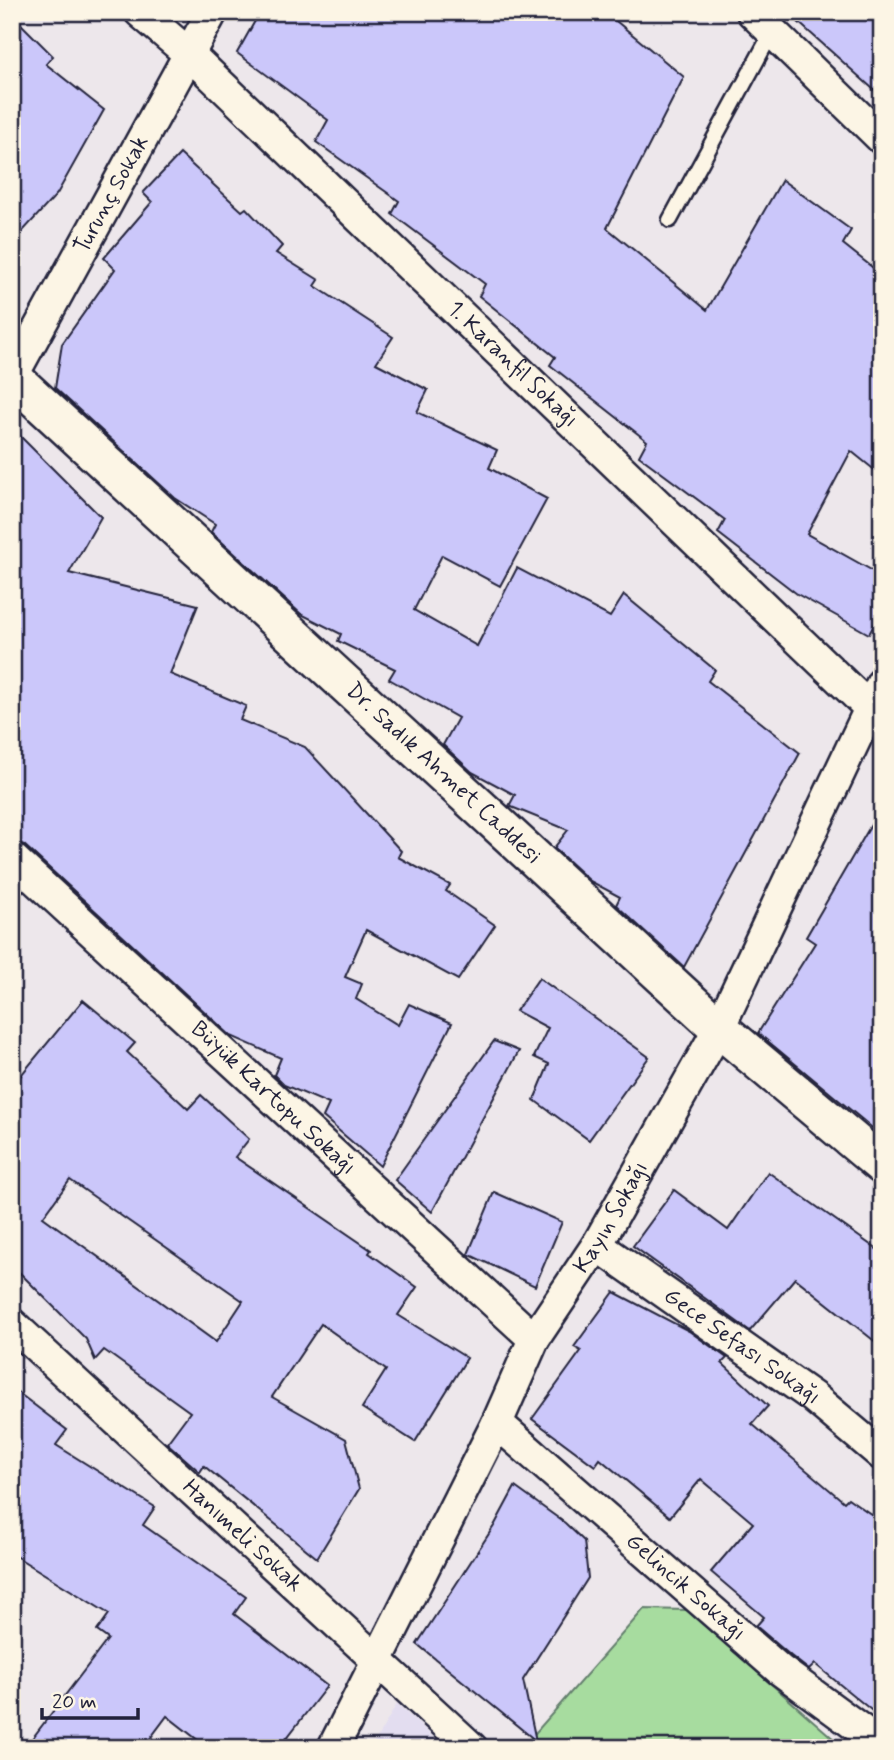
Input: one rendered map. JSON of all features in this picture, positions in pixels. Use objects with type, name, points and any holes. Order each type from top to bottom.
[{"type":"street","name":"1. Karanfil Sokağı","points":[[139,12],[190,54],[877,703]]},
{"type":"street","name":"Turunç Sokak","points":[[12,377],[212,12]]},
{"type":"street","points":[[762,22],[882,139]]},
{"type":"street","name":"Dr. Sadık Ahmet Caddesi","points":[[12,377],[719,1028],[882,1165]]},
{"type":"street","name":"Kayın Sokağı","points":[[333,1748],[498,1423],[534,1339],[597,1245],[719,1028],[877,703]]},
{"type":"street","name":"Büyük Kartopu Sokağı","points":[[12,858],[534,1339]]},
{"type":"street","name":"Gece Sefası Sokağı","points":[[597,1245],[813,1397],[882,1455]]},
{"type":"street","name":"Hanımeli Sokak","points":[[12,1324],[472,1748]]},
{"type":"street","name":"Gelincik Sokağı","points":[[498,1423],[780,1670],[882,1745]]},
{"type":"lane","points":[[670,220],[762,22]]},
{"type":"shaded area","points":[[397,1704],[445,1748],[371,1748]]},
{"type":"green space","points":[[644,1609],[687,1610],[844,1748],[522,1748]]},
{"type":"building","points":[[260,12],[605,12],[684,77],[607,228],[707,310],[782,180],[851,230],[843,244],[882,275],[882,476],[851,451],[807,534],[882,576],[882,611],[869,634],[797,594],[718,533],[725,520],[639,456],[647,441],[550,365],[555,357],[479,296],[485,284],[392,214],[399,201],[316,142],[328,120],[237,53]]},
{"type":"building","points":[[787,12],[882,12],[882,97]]},
{"type":"building","points":[[12,15],[53,56],[46,64],[104,110],[57,194],[12,243]]},
{"type":"building","points":[[180,154],[242,211],[246,208],[282,246],[276,253],[319,280],[315,286],[393,337],[376,363],[428,390],[417,412],[497,450],[489,468],[547,499],[500,586],[442,555],[414,610],[477,646],[517,568],[610,617],[624,595],[715,670],[708,681],[800,753],[684,967],[616,905],[620,897],[590,881],[554,848],[568,830],[509,806],[515,795],[472,772],[443,745],[458,718],[389,679],[395,669],[338,641],[341,634],[301,614],[211,532],[215,524],[175,498],[55,388],[62,344],[115,269],[104,258],[152,202],[143,193]]},
{"type":"building","points":[[12,428],[101,517],[69,573],[198,605],[170,674],[246,706],[240,720],[305,747],[401,851],[398,857],[450,885],[446,891],[495,925],[458,980],[366,930],[345,977],[362,984],[356,999],[398,1025],[409,1004],[452,1023],[380,1166],[323,1117],[329,1104],[284,1085],[274,1075],[281,1058],[231,1036],[24,845],[12,841]]},
{"type":"building","points":[[882,806],[882,1136],[758,1033],[815,943],[806,937]]},
{"type":"building","points":[[539,978],[649,1057],[589,1140],[534,1100],[549,1064],[534,1057],[548,1028],[516,1011]]},
{"type":"building","points":[[83,1000],[135,1043],[127,1052],[188,1109],[201,1095],[249,1139],[235,1157],[371,1250],[369,1253],[417,1287],[398,1315],[467,1358],[415,1442],[362,1408],[386,1370],[321,1324],[272,1397],[346,1439],[359,1489],[317,1558],[204,1466],[200,1472],[167,1443],[190,1412],[104,1350],[95,1360],[86,1339],[12,1265],[12,1086]],"holes":[[[70,1180],[243,1301],[216,1342],[43,1217]]]},
{"type":"building","points":[[494,1041],[519,1051],[432,1212],[395,1180]]},
{"type":"building","points":[[768,1172],[882,1253],[882,1347],[795,1278],[750,1331],[633,1246],[674,1190],[728,1230]]},
{"type":"building","points":[[494,1192],[562,1222],[535,1286],[468,1254]]},
{"type":"building","points":[[614,1292],[689,1331],[727,1358],[722,1363],[768,1406],[752,1424],[844,1502],[848,1498],[882,1522],[882,1719],[815,1664],[809,1670],[756,1626],[764,1617],[711,1572],[753,1523],[701,1479],[670,1517],[600,1459],[595,1466],[532,1419],[581,1351],[574,1347]]},
{"type":"building","points":[[12,1388],[67,1430],[56,1445],[155,1507],[143,1525],[246,1597],[234,1614],[327,1686],[279,1748],[208,1748],[167,1716],[143,1748],[25,1748],[108,1639],[97,1631],[109,1614],[12,1554]]},
{"type":"building","points":[[515,1487],[565,1523],[584,1541],[588,1578],[523,1680],[536,1741],[417,1644],[494,1526]]}]
